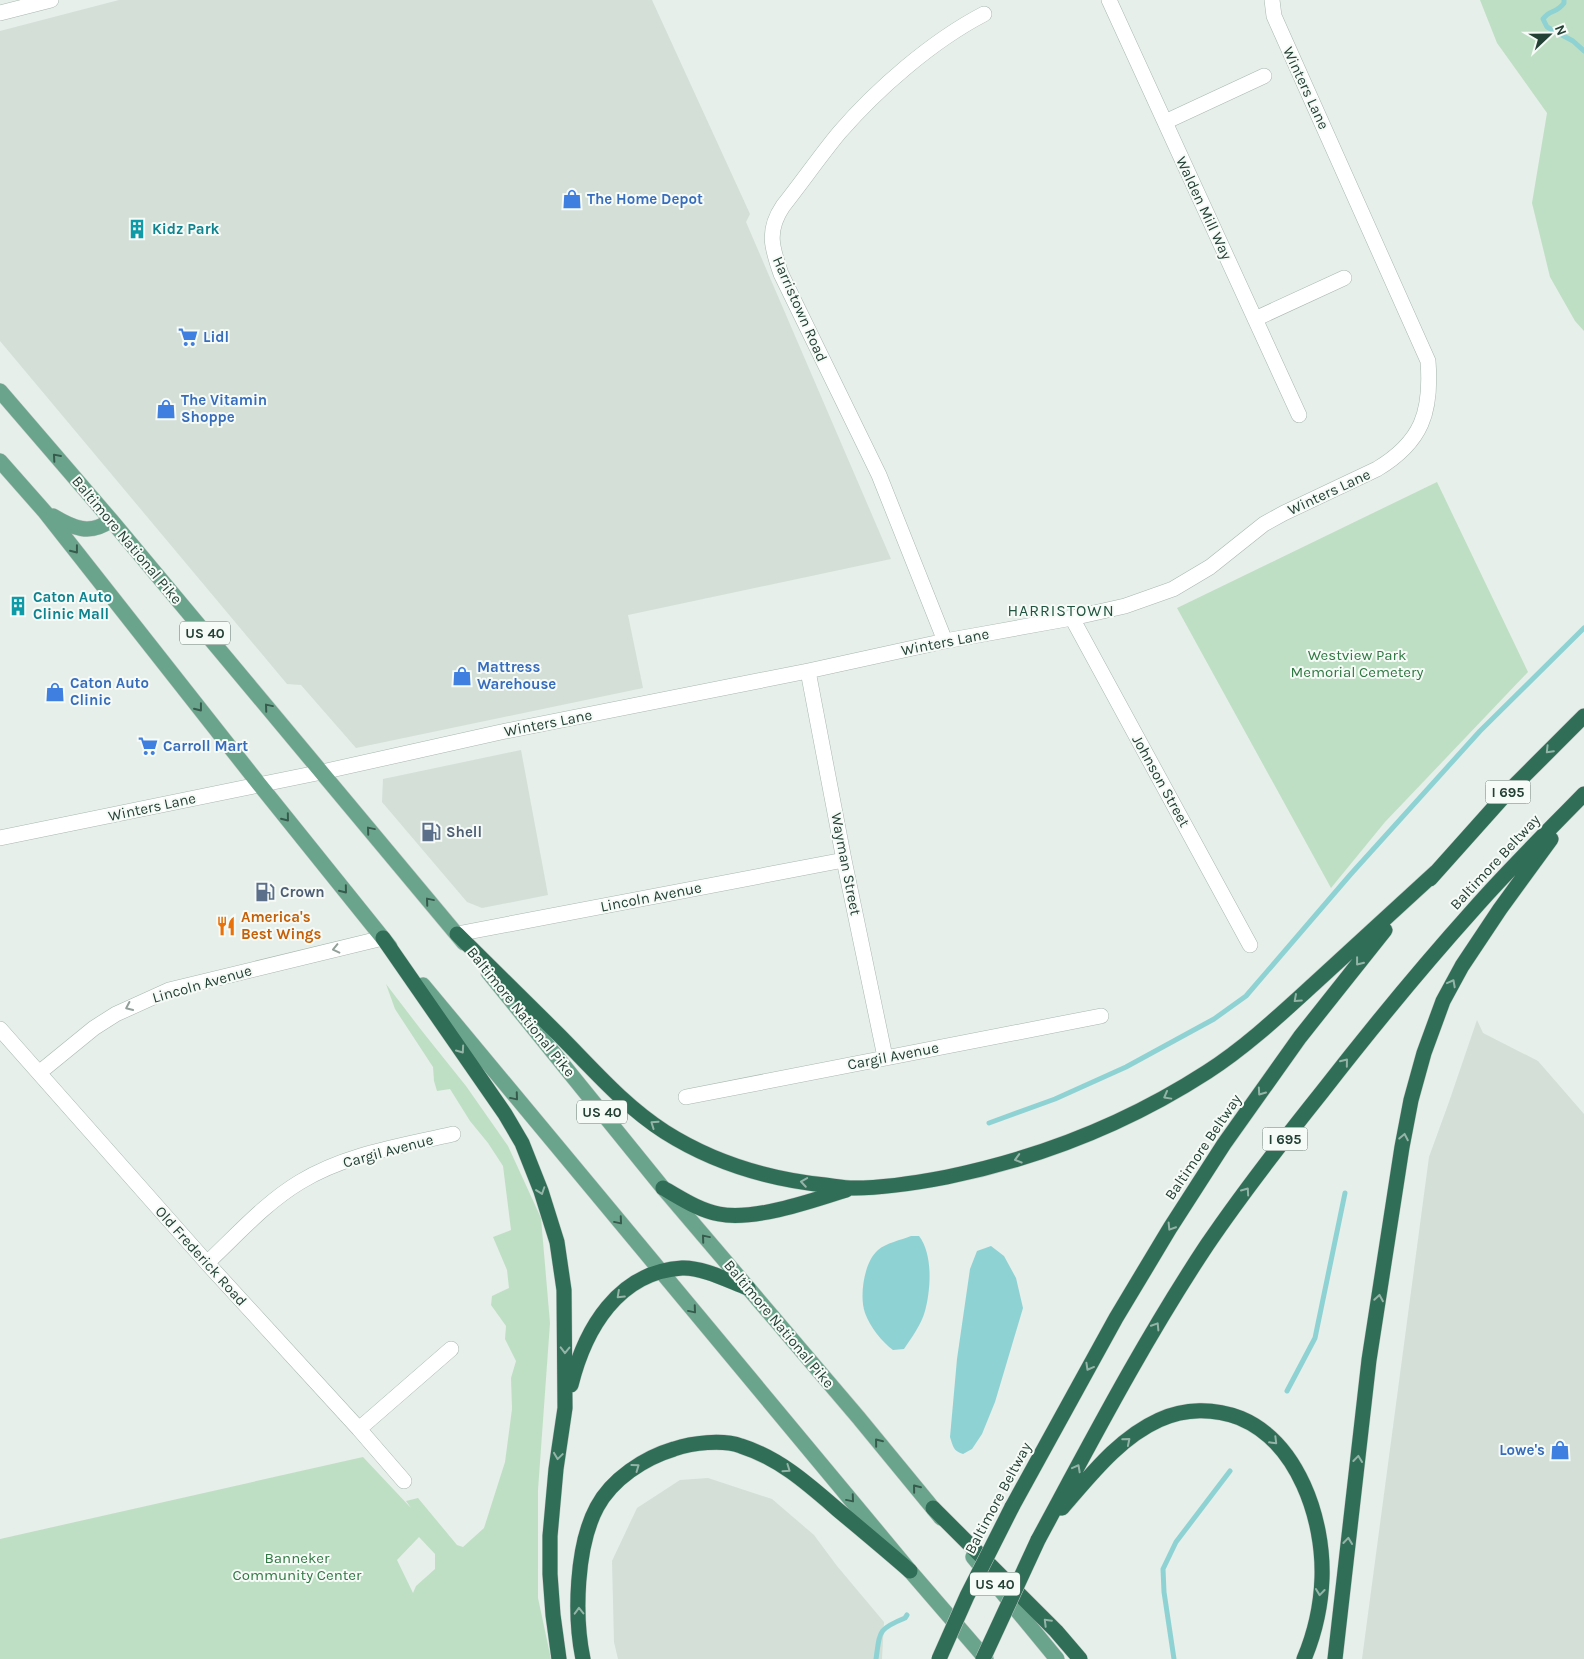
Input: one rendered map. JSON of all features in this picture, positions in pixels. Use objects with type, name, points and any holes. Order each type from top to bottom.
[{"type":"highway","name":"Baltimore Beltway","points":[[940,1659],[967,1596],[1012,1507],[1116,1318],[1170,1228],[1224,1144],[1311,1022],[1374,942],[1506,794],[1584,716]]},
{"type":"highway","name":"Baltimore Beltway","points":[[984,1659],[1038,1540],[1095,1434],[1154,1329],[1208,1245],[1262,1168],[1423,967],[1475,908],[1583,795]]},
{"type":"highway","points":[[1335,1659],[1370,1360],[1402,1147],[1411,1100],[1424,1053],[1443,1000],[1462,966],[1500,909],[1583,795]]},
{"type":"highway","points":[[457,934],[559,1035],[602,1081],[635,1110],[666,1133],[706,1154],[740,1168],[802,1182],[852,1188],[892,1186],[975,1171],[1022,1158],[1087,1134],[1170,1095],[1208,1072],[1244,1046],[1436,872]]},
{"type":"highway","points":[[383,938],[505,1114],[522,1143],[542,1191],[557,1242],[564,1290],[565,1408]]},
{"type":"highway","points":[[663,1188],[697,1207],[719,1214],[739,1216],[782,1208],[852,1188]]},
{"type":"highway","points":[[559,1659],[550,1582],[550,1536],[556,1469],[565,1408],[576,1363],[587,1338],[620,1293],[639,1280],[662,1272],[683,1268],[704,1272],[748,1288]]},
{"type":"highway","points":[[1046,1526],[1103,1461],[1138,1432],[1160,1419],[1184,1412],[1207,1410],[1229,1414],[1252,1424],[1273,1439],[1290,1461],[1305,1488],[1315,1520],[1320,1548],[1322,1577],[1312,1640],[1304,1659]]},
{"type":"highway","points":[[583,1659],[578,1610],[580,1568],[587,1533],[598,1506],[614,1485],[636,1465],[659,1453],[687,1445],[713,1443],[739,1445],[774,1460],[801,1478],[910,1571]]},
{"type":"highway","points":[[933,1508],[1056,1630],[1080,1659]]},
{"type":"main road","name":"Baltimore National Pike","points":[[0,391],[111,520],[322,772],[457,934],[663,1188],[858,1417],[1057,1659]]},
{"type":"main road","points":[[0,460],[45,512],[383,938],[984,1659]]},
{"type":"main road","points":[[45,512],[70,526],[80,529],[102,526],[111,520]]},
{"type":"street","points":[[0,13],[51,0]]},
{"type":"street","name":"Walden Mill Way","points":[[1109,0],[1299,416]]},
{"type":"street","name":"Winters Lane","points":[[0,838],[322,772],[501,732],[1125,606],[1173,589],[1210,567],[1264,524],[1391,461],[1410,442],[1423,420],[1430,385],[1428,361],[1274,16],[1272,0]]},
{"type":"street","name":"Harristown Road","points":[[945,641],[879,475],[781,274],[771,240],[776,217],[783,206],[839,134],[867,103],[909,65],[957,30],[984,14]]},
{"type":"street","points":[[1165,122],[1264,76]]},
{"type":"street","points":[[1255,319],[1344,278]]},
{"type":"street","name":"Johnson Street","points":[[1072,618],[1250,945]]},
{"type":"street","name":"Wayman Street","points":[[808,671],[844,860],[886,1057]]},
{"type":"street","name":"Lincoln Avenue","points":[[457,934],[844,860]]},
{"type":"street","name":"Lincoln Avenue","points":[[40,1072],[94,1028],[116,1014],[169,990],[383,938]]},
{"type":"street","name":"Cargil Avenue","points":[[686,1097],[1101,1016]]},
{"type":"street","name":"Old Frederick Road","points":[[0,1029],[207,1263],[404,1481]]},
{"type":"street","name":"Cargil Avenue","points":[[207,1263],[276,1198],[326,1168],[354,1157],[453,1134]]},
{"type":"street","points":[[359,1429],[451,1350]]},
{"type":"shaded area","points":[[119,0],[652,0],[750,214],[746,222],[891,559],[628,615],[643,688],[356,748],[301,685],[287,684],[0,341],[0,31]]},
{"type":"shaded area","points":[[521,750],[548,895],[482,908],[467,902],[382,802],[383,779]]},
{"type":"shaded area","points":[[1477,1020],[1483,1033],[1538,1061],[1584,1114],[1584,1659],[1362,1659],[1429,1157]]},
{"type":"shaded area","points":[[708,1478],[772,1499],[814,1535],[837,1566],[884,1622],[882,1659],[618,1659],[614,1642],[612,1561],[637,1508],[680,1480]]},
{"type":"green space","points":[[1480,0],[1584,0],[1584,331],[1575,321],[1550,277],[1532,203],[1547,113],[1497,43]]},
{"type":"green space","name":"Westview Park Memorial Cemetery","points":[[1437,482],[1528,672],[1385,822],[1331,888],[1177,608]]},
{"type":"green space","name":"Banneker Community Center","points":[[386,984],[466,1086],[508,1146],[541,1218],[550,1323],[538,1490],[538,1598],[551,1659],[0,1659],[0,1539],[363,1457],[411,1508],[406,1501],[418,1498],[457,1545],[463,1547],[484,1528],[505,1462],[512,1409],[511,1378],[516,1361],[505,1339],[506,1326],[491,1305],[492,1296],[509,1288],[507,1270],[493,1237],[511,1230],[503,1166],[488,1143],[470,1121],[450,1089],[437,1091],[433,1067],[395,1009]],"holes":[[[419,1537],[435,1554],[435,1569],[416,1586],[413,1593],[397,1560]]]},
{"type":"water","points":[[911,1236],[919,1236],[927,1252],[929,1282],[927,1302],[921,1321],[904,1349],[893,1350],[877,1334],[865,1313],[863,1306],[864,1280],[869,1263],[878,1250]]},
{"type":"water","points":[[991,1246],[1004,1256],[1016,1278],[1023,1308],[995,1402],[982,1434],[972,1449],[963,1454],[955,1450],[950,1437],[957,1359],[970,1269],[977,1251]]},
{"type":"waterway","points":[[1564,0],[1561,6],[1543,19],[1547,27],[1573,41],[1584,51]]},
{"type":"waterway","points":[[989,1123],[1055,1099],[1126,1067],[1214,1019],[1246,996],[1350,875],[1480,731],[1584,628]]},
{"type":"waterway","points":[[1287,1391],[1315,1338],[1345,1193]]},
{"type":"waterway","points":[[1174,1659],[1164,1592],[1163,1569],[1176,1542],[1230,1471]]},
{"type":"waterway","points":[[876,1659],[878,1642],[882,1632],[885,1628],[905,1618],[907,1615]]},
{"type":"place","name":"The Home Depot","points":[[572,199]]},
{"type":"place","name":"Kidz Park","points":[[137,229]]},
{"type":"place","name":"Lidl","points":[[188,337]]},
{"type":"place","name":"The Vitamin Shoppe","points":[[166,409]]},
{"type":"place","name":"Caton Auto Clinic Mall","points":[[18,606]]},
{"type":"place","name":"Mattress Warehouse","points":[[462,676]]},
{"type":"place","name":"Caton Auto Clinic","points":[[55,692]]},
{"type":"place","name":"Carroll Mart","points":[[148,746]]},
{"type":"place","name":"Shell","points":[[431,832]]},
{"type":"place","name":"Crown","points":[[265,892]]},
{"type":"place","name":"America's Best Wings","points":[[226,926]]},
{"type":"place","name":"Lowe's","points":[[1560,1450]]},
{"type":"district","name":"HARRISTOWN","points":[[1061,610]]}]
